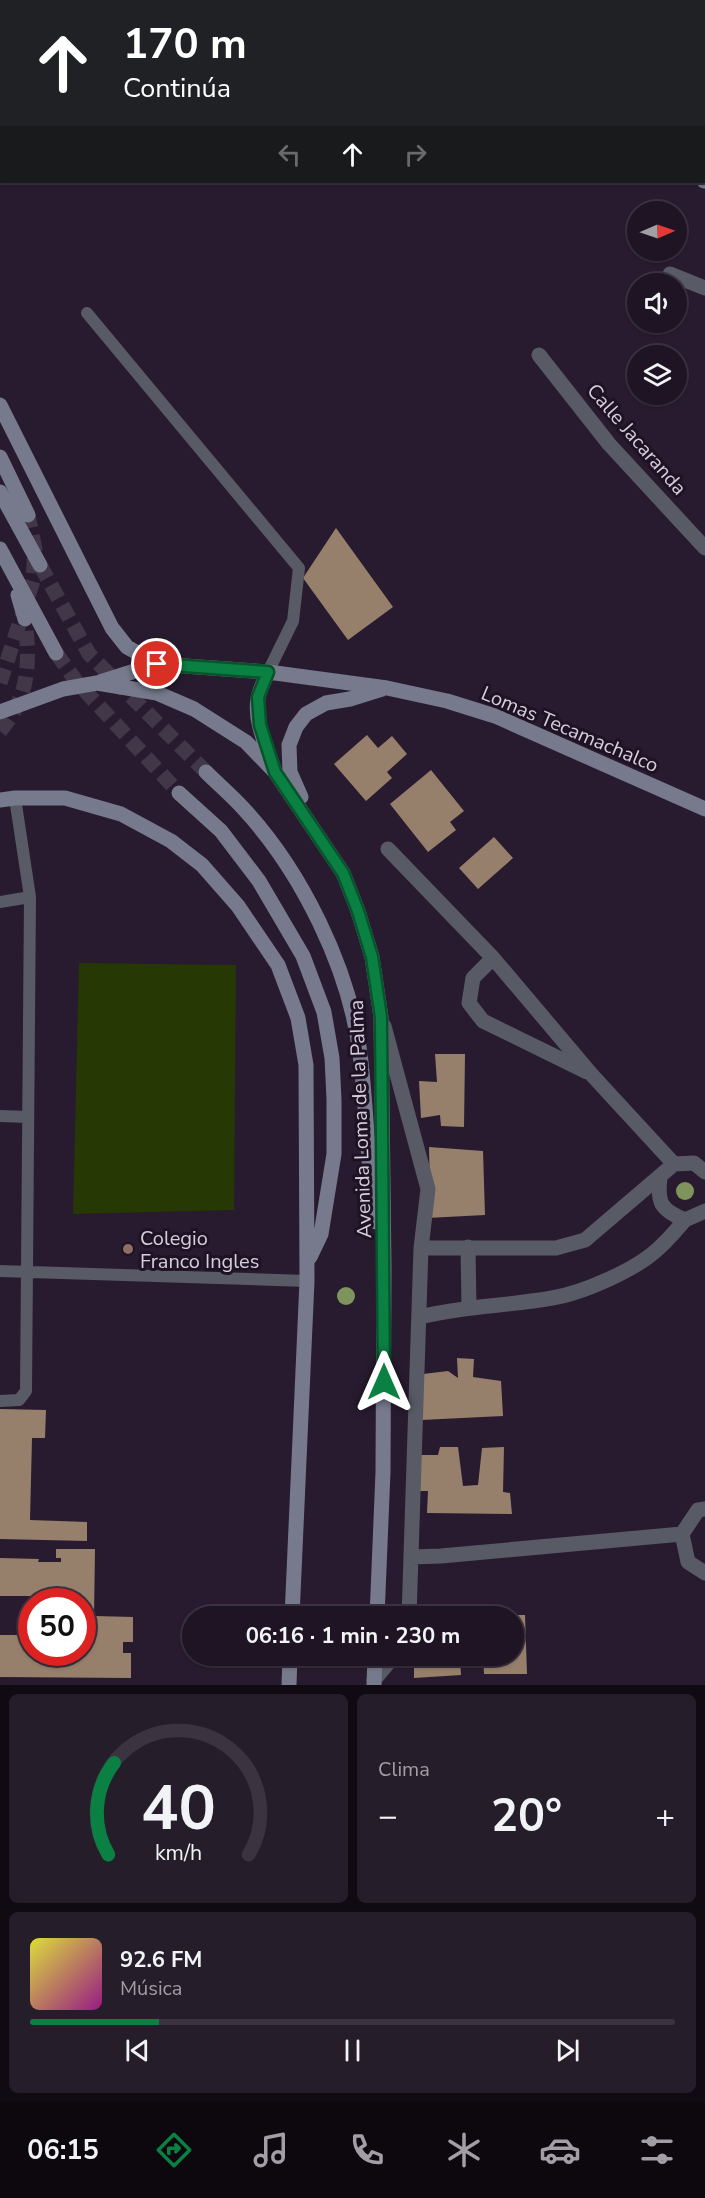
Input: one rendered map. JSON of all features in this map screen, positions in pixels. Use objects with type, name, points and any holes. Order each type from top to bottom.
[{"type":"main road","points":[[0,405],[112,628],[127,647],[157,664]]},
{"type":"main road","points":[[0,457],[27,514]]},
{"type":"main road","points":[[0,492],[40,565]]},
{"type":"main road","points":[[0,549],[56,653]]},
{"type":"main road","points":[[11,569],[25,619]]},
{"type":"main road","name":"Lomas Tecamachalco","points":[[97,682],[157,664],[268,672],[387,688],[447,701],[495,716],[705,809]]},
{"type":"main road","points":[[268,672],[258,697],[257,708],[275,772]]},
{"type":"main road","name":"Avenida Loma de la Palma","points":[[0,712],[63,689],[97,682],[157,693],[195,709],[246,742],[275,772],[343,873],[372,957],[381,1017],[384,1269],[383,1472],[377,1606]]},
{"type":"main road","points":[[316,830],[290,772],[289,745],[296,727],[306,714],[326,703],[350,699],[387,688]]},
{"type":"main road","points":[[206,772],[243,808],[286,864],[312,907],[350,1002],[360,1053],[371,1192],[384,1269]]},
{"type":"main road","points":[[179,793],[221,831],[259,881],[303,956],[324,1012],[332,1058],[333,1154],[321,1234],[307,1262]]},
{"type":"main road","points":[[7,799],[65,798],[121,814],[171,841],[202,865],[238,906],[278,965],[298,1018],[306,1065],[307,1281],[292,1606]]},
{"type":"main road","points":[[289,1685],[290,1666]]},
{"type":"main road","points":[[374,1683],[375,1666]]},
{"type":"street","points":[[687,281],[705,288]]},
{"type":"street","name":"Calle Jacaranda","points":[[539,355],[609,444],[705,548]]},
{"type":"street","points":[[388,849],[493,958],[592,1075],[675,1164]]},
{"type":"street","points":[[493,958],[473,978],[469,1003],[483,1021],[592,1075]]},
{"type":"street","points":[[381,1017],[428,1189],[421,1248],[410,1606]]},
{"type":"street","points":[[421,1248],[556,1248],[585,1240],[675,1164],[694,1163],[705,1172]]},
{"type":"street","points":[[660,1178],[657,1197],[667,1213],[685,1220]]},
{"type":"street","points":[[420,1317],[444,1311],[553,1298],[586,1289],[625,1271],[659,1249],[685,1220],[705,1212]]},
{"type":"street","points":[[468,1247],[469,1308]]},
{"type":"street","points":[[705,1509],[698,1510],[682,1534],[688,1562],[705,1573]]},
{"type":"street","points":[[412,1557],[682,1534]]},
{"type":"street","points":[[374,1683],[387,1666]]},
{"type":"lane","points":[[87,313],[299,568],[293,621],[268,672]]},
{"type":"lane","points":[[0,1401],[19,1400],[26,1391],[30,897],[7,799]]},
{"type":"lane","points":[[0,902],[30,897]]},
{"type":"lane","points":[[0,1116],[27,1117]]},
{"type":"lane","points":[[0,1271],[307,1281]]},
{"type":"green space","points":[[79,963],[236,965],[234,1210],[73,1214]]},
{"type":"building","points":[[336,528],[393,607],[348,640],[303,578]]},
{"type":"building","points":[[367,735],[378,748],[392,736],[407,754],[387,772],[392,778],[366,801],[334,764]]},
{"type":"building","points":[[431,770],[464,811],[450,822],[456,830],[428,852],[390,804]]},
{"type":"building","points":[[494,837],[513,858],[478,889],[459,868]]},
{"type":"building","points":[[435,1054],[465,1054],[464,1127],[441,1126],[440,1115],[421,1118],[419,1081],[437,1082]]},
{"type":"building","points":[[429,1147],[483,1151],[485,1215],[427,1218],[430,1193]]},
{"type":"building","points":[[457,1358],[474,1359],[473,1377],[501,1381],[503,1416],[421,1420],[423,1374],[448,1371],[458,1378]]},
{"type":"building","points":[[0,1409],[46,1410],[45,1438],[32,1438],[30,1520],[87,1522],[87,1541],[0,1539]]},
{"type":"building","points":[[440,1447],[458,1447],[463,1486],[478,1485],[482,1448],[504,1447],[503,1492],[510,1493],[512,1514],[427,1513],[428,1491],[420,1491],[421,1455],[438,1455]]},
{"type":"building","points":[[56,1549],[95,1549],[94,1588],[18,1588],[18,1596],[0,1596],[0,1558],[61,1562],[61,1558],[56,1558]]},
{"type":"building","points":[[525,1615],[527,1674],[484,1674],[484,1666],[524,1666]]},
{"type":"building","points":[[96,1616],[133,1617],[133,1642],[123,1642],[123,1653],[131,1653],[131,1678],[0,1677],[0,1635],[18,1635],[18,1666],[96,1666]]},
{"type":"building","points":[[414,1666],[461,1666],[461,1675],[414,1678]]},
{"type":"tunnel","points":[[0,683],[33,581],[35,549],[28,515]]},
{"type":"tunnel","points":[[40,565],[89,654],[206,772]]},
{"type":"tunnel","points":[[0,731],[17,705],[26,678],[25,619]]},
{"type":"tunnel","points":[[56,653],[76,681],[179,793]]},
{"type":"place","name":"Colegio Franco Ingles","points":[[128,1249]]},
{"type":"route","points":[[157,664],[268,672],[258,697],[257,708],[275,772],[343,873],[358,911],[372,957],[381,1017],[384,1382]]}]
